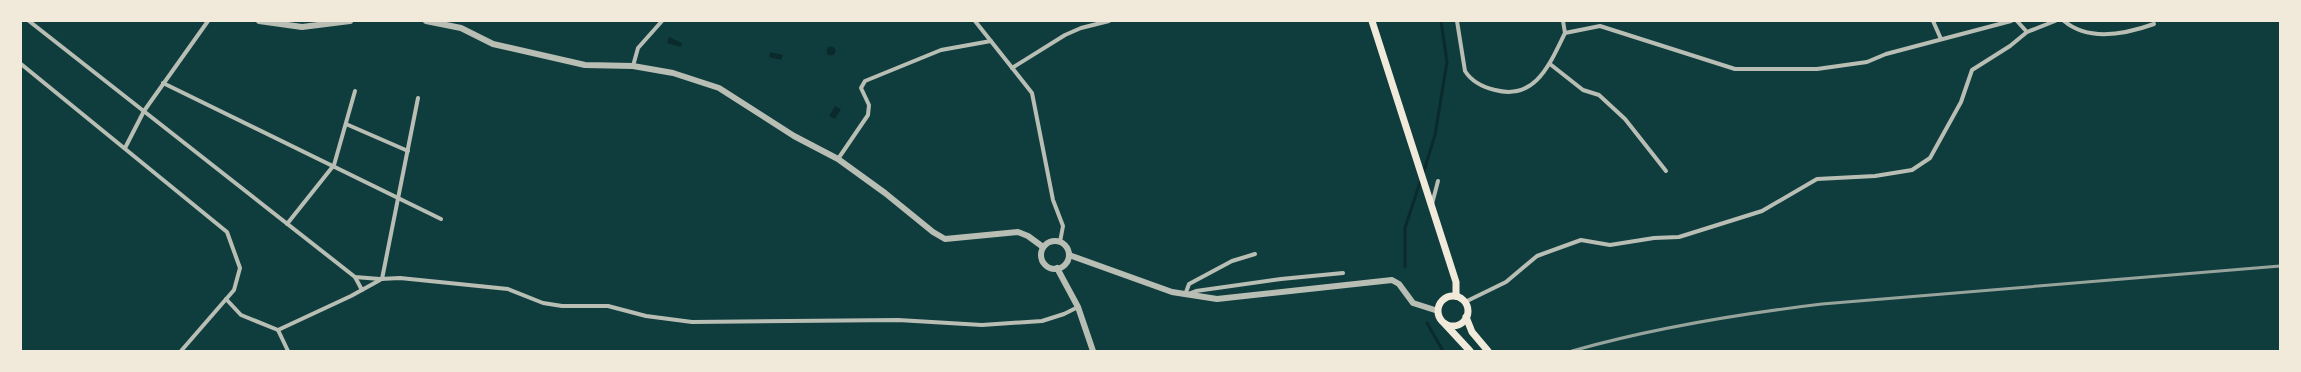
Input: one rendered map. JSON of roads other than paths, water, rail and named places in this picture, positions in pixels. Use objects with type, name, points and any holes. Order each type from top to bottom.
[{"type":"main road","points":[[1372,21],[1428,200],[1456,282],[1456,296]]},
{"type":"main road","points":[[1445,323],[1459,324],[1466,317],[1468,310],[1465,302],[1456,296],[1443,299],[1438,311],[1445,323],[1470,351]]},
{"type":"main road","points":[[1466,317],[1472,332],[1488,351]]},
{"type":"street","points":[[29,21],[355,277],[362,290]]},
{"type":"street","points":[[125,148],[144,111],[208,21]]},
{"type":"street","points":[[259,21],[302,27],[350,21]]},
{"type":"street","points":[[426,21],[461,28],[493,44],[585,65],[633,66],[673,73],[719,88],[794,136],[838,159],[886,193],[932,232],[945,239],[1018,232],[1028,236],[1043,247]]},
{"type":"street","points":[[633,66],[638,48],[662,21]]},
{"type":"street","points":[[975,21],[1032,93],[1053,200],[1063,226],[1060,242]]},
{"type":"street","points":[[1012,68],[1066,35],[1082,28],[1109,21]]},
{"type":"street","points":[[1457,21],[1465,71],[1476,84],[1505,93],[1519,91],[1541,77],[1550,64],[1565,33],[1563,21]]},
{"type":"street","points":[[1933,21],[1941,38]]},
{"type":"street","points":[[1565,33],[1600,26],[1735,69],[1817,70],[1867,62],[1886,54],[1941,38],[2011,21]]},
{"type":"street","points":[[2017,21],[2027,32]]},
{"type":"street","points":[[1465,302],[1506,282],[1537,256],[1581,240],[1610,245],[1654,238],[1679,237],[1762,211],[1817,179],[1876,176],[1912,170],[1930,158],[1961,102],[1972,70],[2010,46],[2027,32],[2055,21]]},
{"type":"street","points":[[2064,21],[2073,29],[2090,34],[2123,33],[2154,24]]},
{"type":"street","points":[[838,159],[868,115],[869,105],[861,88],[865,81],[941,50],[990,41]]},
{"type":"street","points":[[21,64],[227,232],[240,268],[234,290],[181,351]]},
{"type":"street","points":[[1550,64],[1583,90],[1599,95],[1625,119],[1666,171]]},
{"type":"street","points":[[163,83],[334,165],[441,219]]},
{"type":"street","points":[[287,224],[334,165],[355,91]]},
{"type":"street","points":[[278,330],[362,290],[381,279],[399,197],[418,98]]},
{"type":"street","points":[[346,124],[408,151]]},
{"type":"street","points":[[1431,208],[1438,180]]},
{"type":"street","points":[[1053,241],[1060,242],[1066,247],[1069,255],[1065,264],[1057,268],[1049,267],[1043,262],[1041,255],[1043,247],[1053,241]]},
{"type":"street","points":[[1185,295],[1189,284],[1232,261],[1255,254]]},
{"type":"street","points":[[1069,255],[1172,292],[1217,299],[1386,280],[1399,284],[1413,303],[1438,311]]},
{"type":"street","points":[[1057,268],[1078,307],[1093,351]]},
{"type":"street","points":[[1185,295],[1204,290],[1343,273]]},
{"type":"street","points":[[355,277],[381,279],[400,278],[508,289],[543,303],[562,306],[608,306],[646,316],[692,322],[890,320],[982,325],[1042,321],[1064,314],[1078,307]]},
{"type":"street","points":[[226,299],[241,315],[278,330],[288,351]]},
{"type":"water","points":[[669,37],[682,43],[681,47],[667,43]]},
{"type":"water","points":[[831,46],[836,51],[831,56],[826,51]]},
{"type":"water","points":[[770,52],[783,55],[781,60],[769,57]]},
{"type":"water","points":[[835,106],[841,109],[835,119],[829,116]]},
{"type":"waterway","points":[[1423,174],[1435,135],[1447,62],[1441,21]]},
{"type":"waterway","points":[[1405,267],[1405,228],[1421,179]]},
{"type":"waterway","points":[[1427,323],[1443,351]]},
{"type":"railway","points":[[1572,351],[1633,335],[1696,323],[1759,312],[1822,304],[2280,266]]}]
